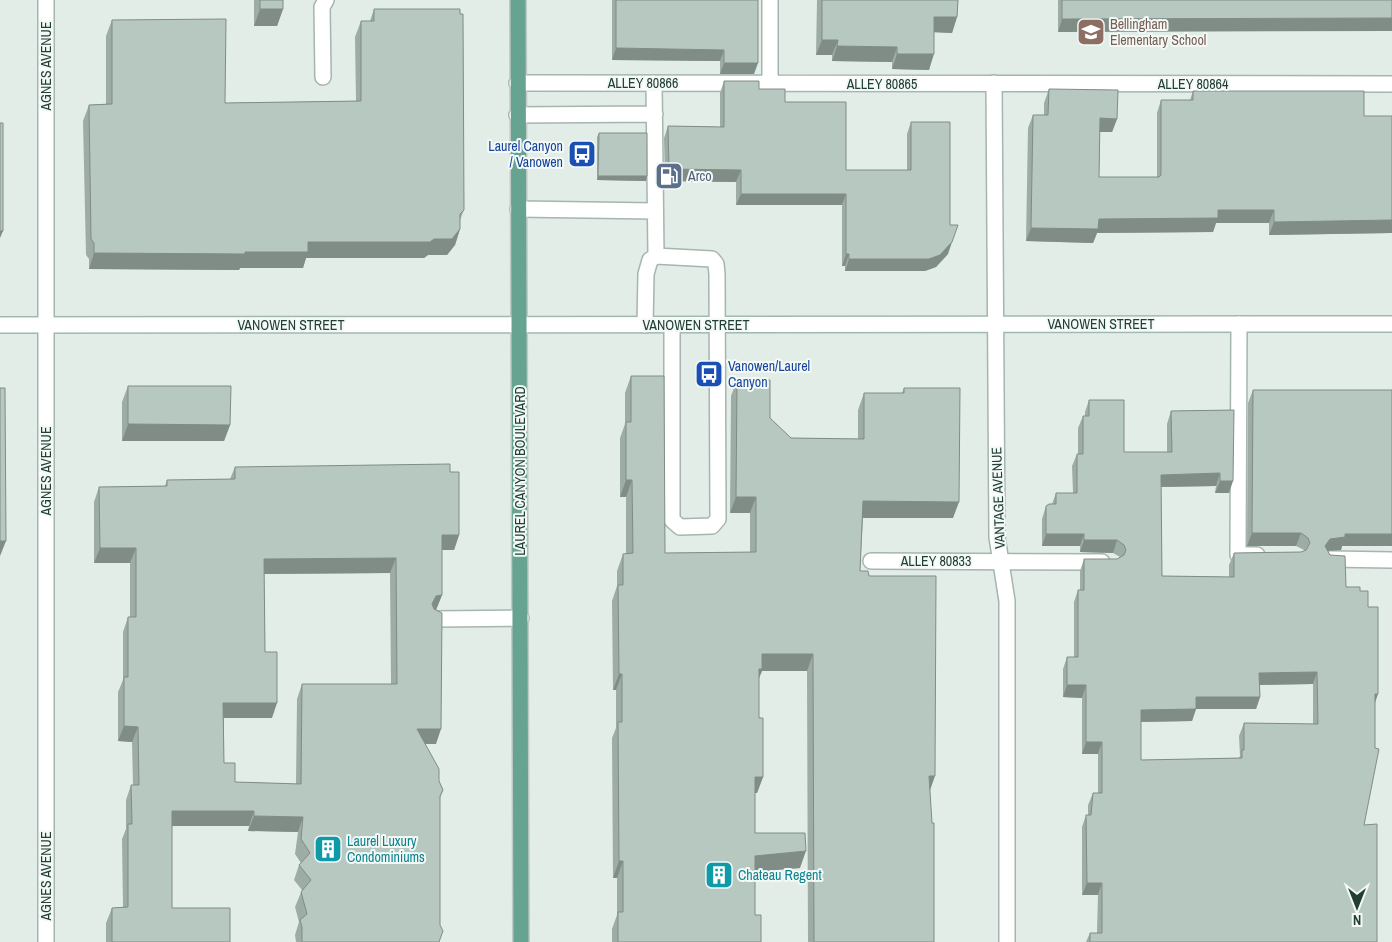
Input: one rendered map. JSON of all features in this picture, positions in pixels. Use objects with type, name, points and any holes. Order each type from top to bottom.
[{"type":"main road","name":"LAUREL CANYON BOULEVARD","points":[[518,0],[521,942]]},
{"type":"street","name":"AGNES AVENUE","points":[[46,0],[46,942]]},
{"type":"street","points":[[322,77],[322,8],[326,0]]},
{"type":"street","points":[[770,0],[770,84]]},
{"type":"street","name":"ALLEY 80866","points":[[517,83],[770,84]]},
{"type":"street","points":[[654,83],[656,256]]},
{"type":"street","name":"ALLEY 80865","points":[[770,84],[994,83]]},
{"type":"street","name":"ALLEY 80864","points":[[994,83],[1392,84]]},
{"type":"street","name":"VANTAGE AVENUE","points":[[994,83],[997,537],[1007,601],[1007,942]]},
{"type":"street","points":[[517,115],[654,114]]},
{"type":"street","points":[[518,209],[655,210]]},
{"type":"street","points":[[645,326],[648,263],[656,256],[712,259],[716,269],[718,325],[718,519],[712,526],[680,527],[672,520],[672,325]]},
{"type":"street","points":[[1239,324],[1238,555],[1267,555]]},
{"type":"street","name":"VANOWEN STREET","points":[[0,326],[1392,324]]},
{"type":"street","points":[[1330,559],[1392,560]]},
{"type":"street","name":"ALLEY 80833","points":[[871,561],[1112,562]]},
{"type":"street","points":[[436,619],[521,618]]},
{"type":"building","points":[[260,0],[283,0],[283,9],[260,9]]},
{"type":"building","points":[[616,0],[758,0],[758,63],[724,63],[724,50],[616,48]]},
{"type":"building","points":[[822,0],[958,0],[957,17],[934,17],[934,54],[897,54],[897,47],[837,46],[838,40],[822,40]]},
{"type":"building","points":[[1062,0],[1392,0],[1392,18],[1062,19]]},
{"type":"building","points":[[374,9],[460,9],[460,14],[463,14],[464,210],[460,214],[460,229],[452,239],[434,239],[430,242],[308,242],[308,252],[245,252],[245,254],[94,253],[94,243],[91,239],[89,105],[112,104],[112,20],[226,19],[225,103],[361,101],[361,21],[374,21]]},
{"type":"building","points":[[724,81],[759,81],[759,89],[785,89],[785,102],[846,102],[846,170],[911,170],[911,122],[950,122],[950,225],[958,225],[952,242],[940,255],[929,259],[849,259],[849,254],[846,254],[846,194],[741,194],[741,170],[669,169],[668,126],[724,127]]},
{"type":"building","points":[[1049,89],[1118,90],[1117,119],[1100,118],[1099,177],[1159,177],[1161,175],[1161,100],[1193,100],[1193,91],[1364,91],[1364,116],[1392,116],[1392,220],[1274,222],[1274,210],[1218,210],[1218,218],[1099,219],[1098,229],[1031,228],[1033,115],[1048,115]]},
{"type":"building","points":[[0,123],[3,123],[3,231],[0,231]]},
{"type":"building","points":[[599,133],[647,133],[647,176],[598,176]]},
{"type":"building","points":[[631,376],[664,376],[665,553],[756,552],[756,497],[736,497],[737,380],[770,380],[770,418],[791,438],[864,439],[864,393],[904,393],[904,388],[960,388],[959,502],[863,501],[860,571],[868,571],[869,576],[936,576],[935,776],[929,776],[932,823],[934,823],[934,942],[814,942],[813,654],[762,654],[762,669],[759,669],[759,718],[763,718],[763,777],[755,777],[755,833],[805,833],[806,851],[755,856],[755,915],[761,915],[761,942],[618,942],[618,912],[623,912],[623,861],[619,861],[618,722],[622,722],[622,674],[619,674],[618,585],[623,585],[623,554],[633,553],[632,480],[626,480],[626,422],[631,422]]},
{"type":"building","points":[[128,386],[231,386],[230,425],[128,424]]},
{"type":"building","points":[[0,388],[5,388],[6,541],[0,541]]},
{"type":"building","points":[[1253,390],[1392,390],[1392,534],[1345,534],[1345,537],[1330,539],[1325,546],[1330,555],[1345,556],[1346,587],[1360,587],[1360,591],[1368,591],[1368,607],[1378,607],[1378,694],[1375,694],[1375,748],[1379,749],[1364,825],[1377,824],[1377,942],[1090,942],[1090,933],[1102,933],[1102,883],[1087,883],[1086,815],[1091,815],[1093,793],[1102,793],[1102,742],[1086,742],[1086,685],[1067,685],[1067,657],[1078,657],[1078,590],[1084,590],[1084,559],[1117,559],[1124,555],[1126,550],[1124,545],[1117,540],[1084,540],[1084,534],[1046,534],[1046,506],[1056,504],[1056,493],[1077,493],[1077,454],[1083,454],[1083,416],[1089,416],[1089,400],[1124,400],[1124,452],[1172,452],[1171,411],[1234,410],[1233,481],[1220,481],[1220,473],[1161,475],[1162,576],[1234,577],[1234,553],[1301,552],[1306,550],[1310,543],[1308,538],[1301,533],[1252,533]],"holes":[[[1317,672],[1318,724],[1244,723],[1244,750],[1242,750],[1242,758],[1141,760],[1141,710],[1196,709],[1196,697],[1260,697],[1259,673]]]},
{"type":"building","points":[[450,464],[450,472],[459,472],[459,535],[442,535],[442,595],[436,596],[432,604],[434,609],[442,613],[441,729],[417,729],[439,769],[439,781],[443,790],[440,796],[440,925],[443,931],[439,942],[302,942],[300,920],[307,914],[301,892],[311,880],[299,865],[310,853],[301,839],[303,817],[254,816],[254,811],[172,811],[172,908],[230,908],[230,942],[112,942],[112,908],[128,907],[128,824],[132,824],[131,785],[139,785],[138,727],[124,726],[124,677],[128,677],[128,617],[136,617],[136,548],[100,548],[99,487],[167,486],[167,480],[235,479],[235,467]],"holes":[[[396,558],[397,684],[302,684],[301,784],[235,782],[235,763],[224,763],[223,703],[277,703],[277,652],[265,652],[264,559]]]},
{"type":"place","name":"Bellingham Elementary School","points":[[1091,32]]},
{"type":"place","name":"Laurel Canyon / Vanowen","points":[[582,154]]},
{"type":"place","name":"Arco","points":[[669,176]]},
{"type":"place","name":"Vanowen/Laurel Canyon","points":[[709,374]]},
{"type":"place","name":"Laurel Luxury Condominiums","points":[[328,849]]},
{"type":"place","name":"Chateau Regent","points":[[719,875]]}]
